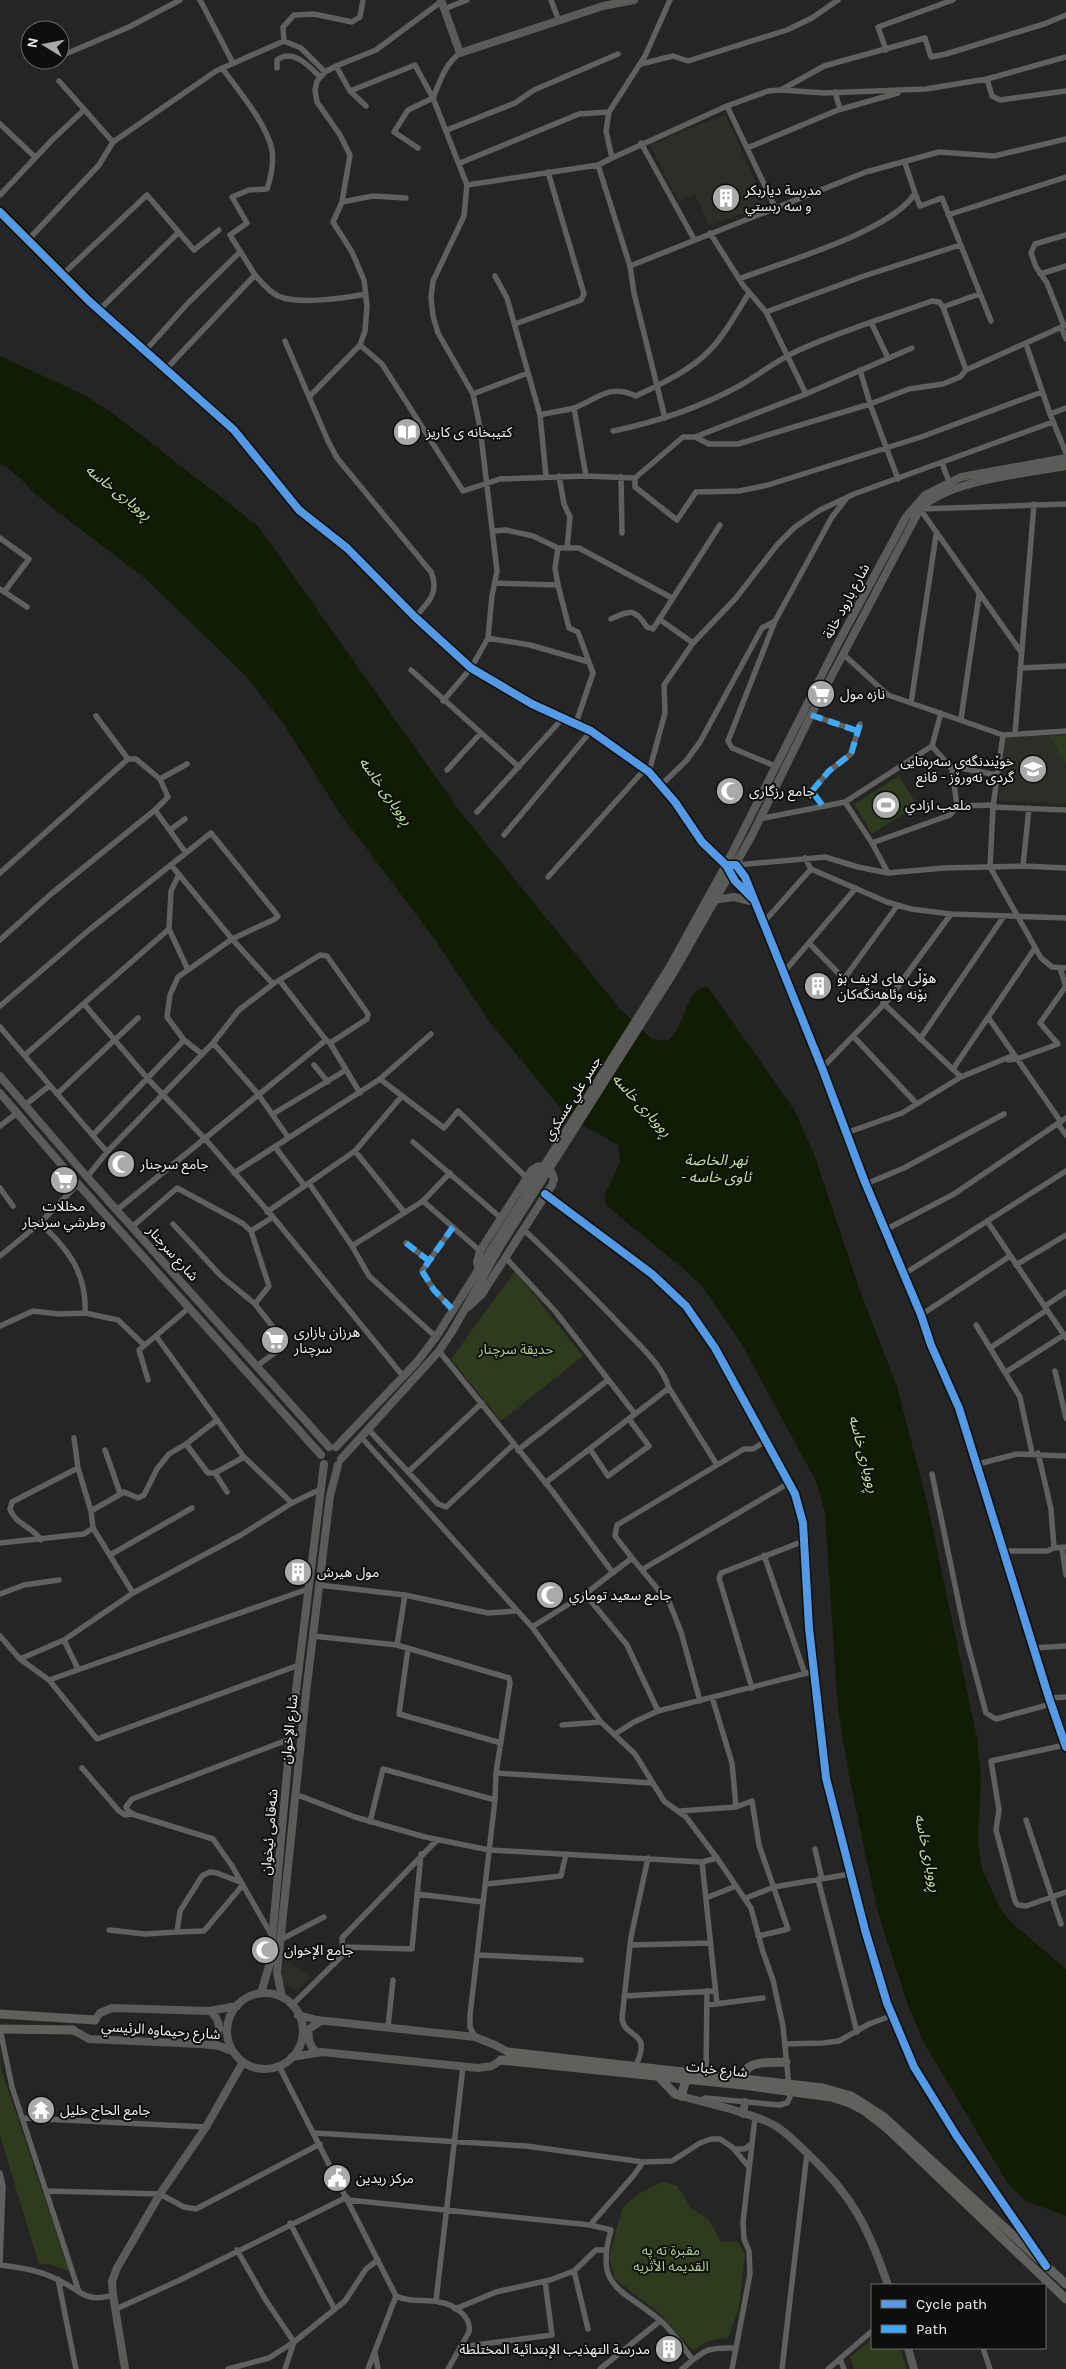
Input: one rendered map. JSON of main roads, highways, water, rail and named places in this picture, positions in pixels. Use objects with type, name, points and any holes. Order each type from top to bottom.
[{"type":"main road","points":[[442,3],[460,53],[559,21],[602,3],[634,0]]},
{"type":"main road","name":"شارع بارود خانة","points":[[672,970],[741,832],[887,552],[916,504],[925,495],[961,477],[1066,458]]},
{"type":"main road","name":"شارع بارود خانة","points":[[672,970],[736,865],[811,715],[920,510],[940,495],[964,486],[1066,466]]},
{"type":"main road","points":[[887,552],[894,558]]},
{"type":"main road","points":[[741,832],[751,837]]},
{"type":"main road","points":[[753,901],[730,874],[726,864],[736,865],[745,876],[753,901],[822,1068],[866,1184],[921,1315],[931,1345],[960,1408],[1033,1648],[1065,1743]]},
{"type":"main road","points":[[714,900],[734,897],[753,901]]},
{"type":"main road","name":"جسر علي عسكري","points":[[499,1243],[672,970]]},
{"type":"main road","name":"شارع سرجنار","points":[[0,1076],[87,1177],[118,1209],[314,1431],[333,1447]]},
{"type":"main road","name":"شارع سرجنار","points":[[0,1093],[78,1184],[321,1455]]},
{"type":"main road","points":[[466,1308],[478,1299],[506,1258],[554,1179],[549,1171],[542,1166],[536,1166],[526,1178],[480,1251],[479,1272]]},
{"type":"main road","points":[[545,1194],[652,1274],[686,1306],[715,1348],[767,1440],[799,1503],[804,1541],[809,1628],[816,1671],[826,1778],[850,1874],[891,2016],[914,2067],[956,2134],[1046,2266]]},
{"type":"main road","points":[[499,1243],[466,1308],[439,1351],[340,1462],[329,1467],[324,1464],[321,1455],[324,1450],[333,1447],[402,1376],[436,1337],[499,1243]]},
{"type":"main road","points":[[150,1265],[159,1257]]},
{"type":"main road","points":[[307,1438],[314,1431]]},
{"type":"main road","points":[[333,1447],[340,1451],[340,1462]]},
{"type":"main road","name":"شارع الإخوان","points":[[282,1997],[277,1980],[295,1794],[331,1488],[340,1462]]},
{"type":"main road","name":"شەقامی ئیخوان","points":[[260,1994],[266,1981],[272,1937],[290,1739],[324,1464]]},
{"type":"main road","points":[[296,1692],[306,1693]]},
{"type":"main road","points":[[266,1981],[271,1984],[277,1980]]},
{"type":"main road","points":[[260,1994],[282,1997],[292,2005],[302,2025],[302,2038],[292,2057],[279,2066],[257,2068],[243,2062],[232,2051],[227,2032],[231,2013],[248,1997],[260,1994]]},
{"type":"main road","name":"شارع رحيماوه الرئيسي","points":[[0,2014],[95,2020],[100,2013],[112,2008],[210,2010],[237,2006]]},
{"type":"main road","points":[[210,2010],[215,2015],[220,2028],[218,2035],[210,2045]]},
{"type":"main road","name":"شارع خبات","points":[[298,2015],[321,2021],[475,2037],[508,2052],[706,2073],[743,2082]]},
{"type":"main road","points":[[316,2052],[310,2045],[308,2038],[309,2029],[321,2021]]},
{"type":"main road","name":"شارع رحيماوه الرئيسي","points":[[0,2029],[73,2030],[89,2039],[210,2045],[232,2051]]},
{"type":"main road","name":"شارع خبات","points":[[292,2057],[316,2052],[463,2067],[488,2067],[500,2060],[686,2080],[743,2082],[851,2096],[877,2110],[1066,2284]]},
{"type":"main road","points":[[125,2369],[116,2308],[112,2295],[112,2281],[117,2268],[160,2194],[206,2127],[243,2062]]},
{"type":"main road","points":[[743,2082],[745,2070],[752,2065],[786,2062]]},
{"type":"main road","points":[[659,2077],[678,2095],[743,2114],[779,2128],[807,2153],[838,2184],[860,2216],[873,2242],[888,2284]]},
{"type":"main road","points":[[678,2095],[686,2080]]},
{"type":"main road","name":"شارع خبات","points":[[822,2091],[850,2103],[880,2122],[1066,2299]]},
{"type":"main road","points":[[743,2114],[745,2102]]},
{"type":"main road","points":[[908,2349],[914,2369]]},
{"type":"water","name":"نهر الخاصة - ئاوی خاسە","points":[[0,356],[82,394],[110,411],[258,526],[459,810],[619,1008],[652,1039],[667,1041],[678,1028],[694,993],[700,988],[708,987],[795,1111],[814,1154],[859,1288],[897,1387],[926,1498],[977,1738],[981,1776],[978,1843],[982,1869],[1000,1908],[1012,1923],[1066,1969],[1066,2216],[1026,2201],[1008,2184],[924,2043],[908,2005],[878,1913],[850,1781],[838,1710],[825,1513],[816,1481],[741,1343],[702,1286],[607,1206],[604,1197],[620,1162],[618,1145],[566,1115],[490,1022],[436,941],[339,812],[283,723],[246,676],[148,581],[35,494],[20,478],[0,462]]},
{"type":"place","name":"مدرسة دياربكر و سه ربستي","points":[[726,198]]},
{"type":"place","name":"كتيبخانه ى كاريز","points":[[407,432]]},
{"type":"place","name":"نازه مول","points":[[821,694]]},
{"type":"place","name":"خوێندنگەی سەرەتایی گردی نەورۆز - قانع","points":[[1033,769]]},
{"type":"place","name":"جامع رزگاری","points":[[730,791]]},
{"type":"place","name":"ملعب ازادي","points":[[886,805]]},
{"type":"place","name":"هۆڵی های لایف بۆ بۆنە وئاهەنگەکان","points":[[818,986]]},
{"type":"place","name":"جامع سرجنار","points":[[121,1164]]},
{"type":"place","name":"مخللات وطرشي سرنجار","points":[[64,1180]]},
{"type":"place","name":"هرزان بازاری سرچنار","points":[[275,1340]]},
{"type":"place","name":"مول هيرش","points":[[298,1572]]},
{"type":"place","name":"جامع سعيد توماري","points":[[550,1595]]},
{"type":"place","name":"جامع الإخوان","points":[[265,1950]]},
{"type":"place","name":"جامع الحاج خليل","points":[[41,2110]]},
{"type":"place","name":"مركز ريدين","points":[[337,2178]]},
{"type":"place","name":"مدرسة التهذيب الإبتدائية المختلطة","points":[[669,2349]]},
{"type":"water label","name":"ڕووباری خاسە","points":[[119,492]]},
{"type":"water label","name":"ڕووباری خاسە","points":[[386,791]]},
{"type":"water label","name":"ڕووباری خاسە","points":[[642,1105]]},
{"type":"water label","name":"ڕووباری خاسە","points":[[864,1454]]},
{"type":"water label","name":"ڕووباری خاسە","points":[[928,1853]]},
{"type":"park label","name":"حديقة سرچنار","points":[[516,1349]]},
{"type":"park label","name":"مقبرة ته په القديمه الأثريه","points":[[671,2258]]}]
